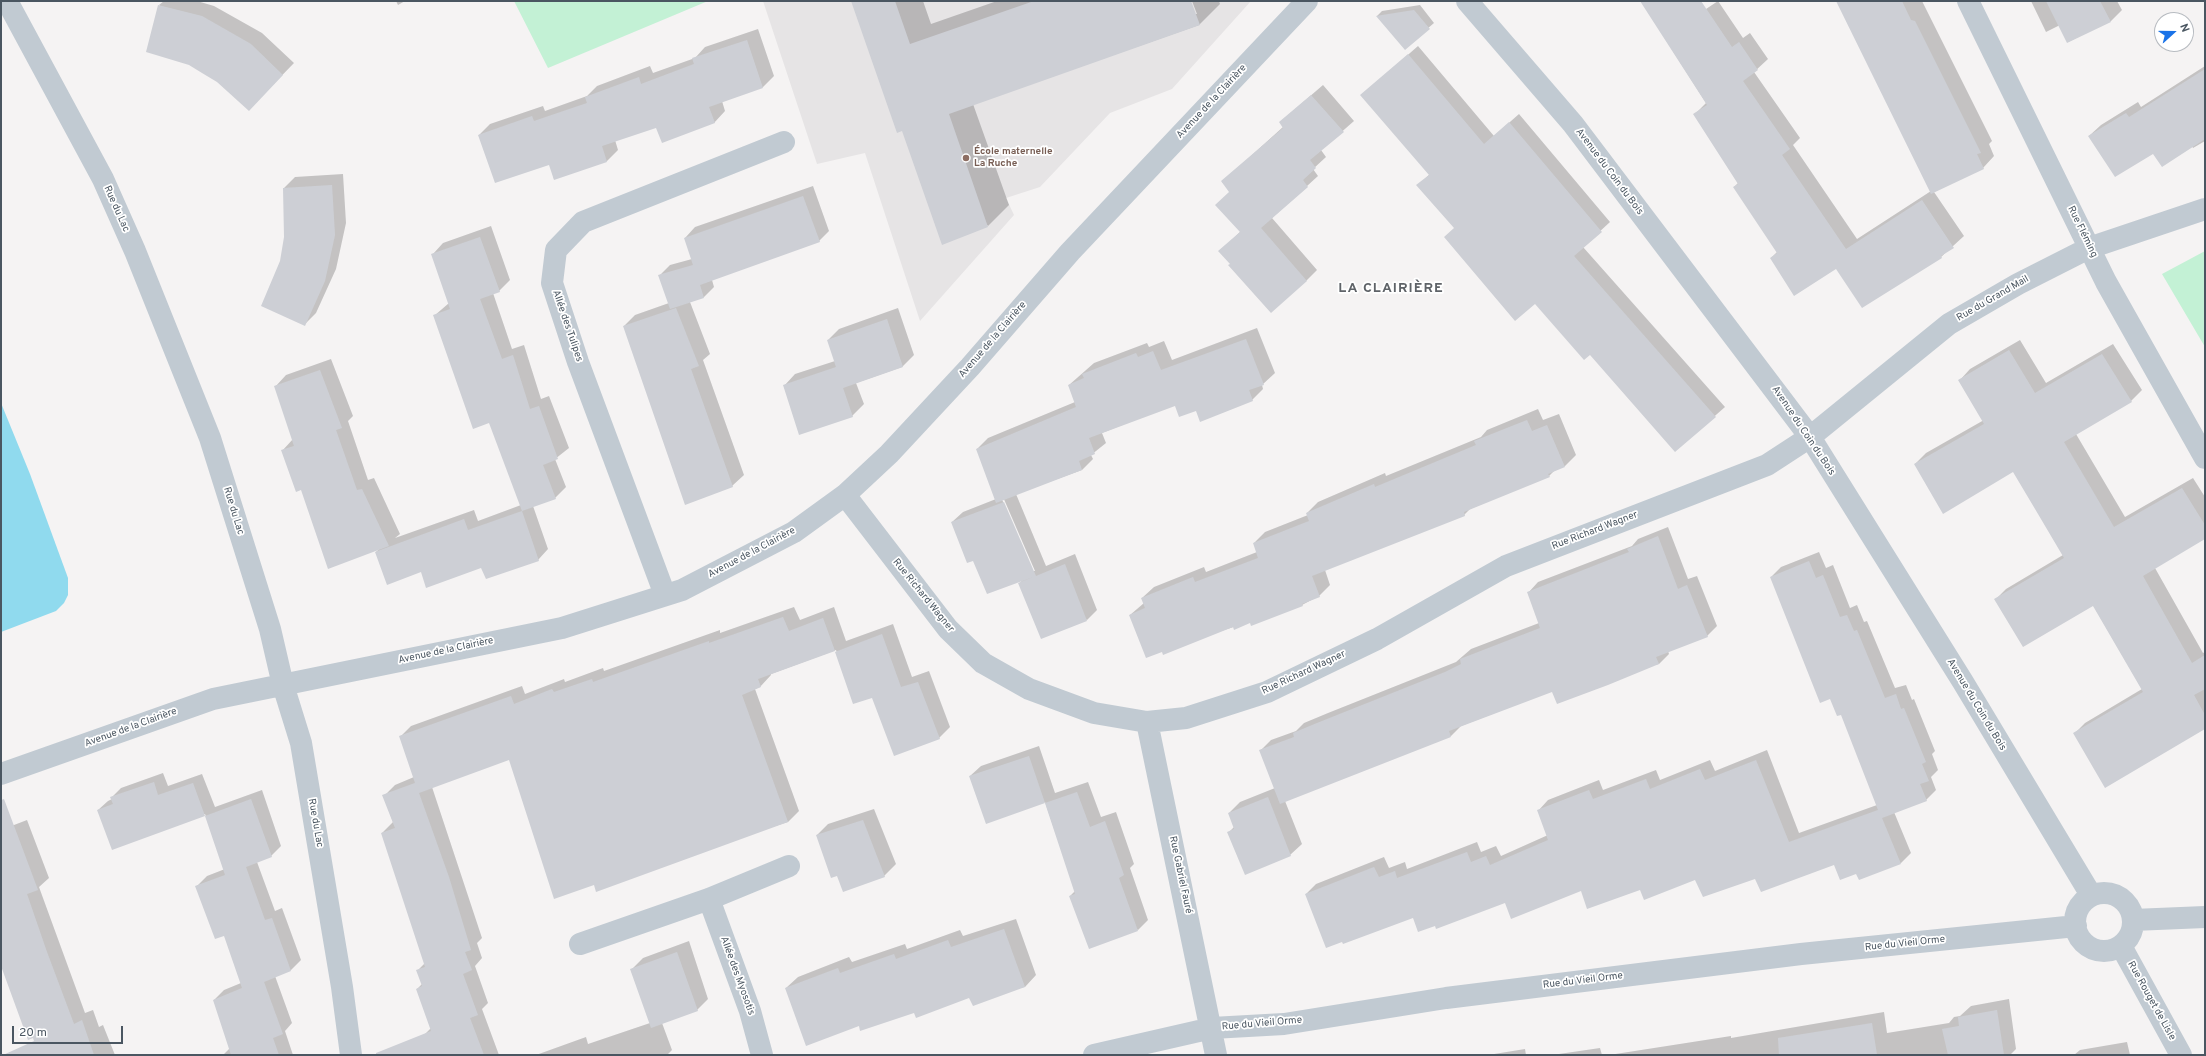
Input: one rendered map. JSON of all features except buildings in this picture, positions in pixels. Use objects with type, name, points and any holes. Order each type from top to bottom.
[{"type":"street","name":"Rue du Lac","points":[[8,1],[103,179],[138,258],[210,438],[270,629],[283,685],[301,743],[342,987],[351,1055]]},
{"type":"street","name":"Avenue de la Clairière","points":[[1,774],[213,699],[562,628],[682,590],[794,532],[845,495],[889,454],[970,367],[1070,252],[1307,1]]},
{"type":"street","name":"Avenue du Coin du Bois","points":[[1466,1],[1573,124],[1810,437],[1963,682],[2078,876],[2091,895]]},
{"type":"street","name":"Rue Fléming","points":[[1968,1],[2089,248],[2205,458]]},
{"type":"street","name":"Allée des Tulipes","points":[[665,595],[578,362],[552,283],[556,250],[583,222],[784,142]]},
{"type":"street","name":"Rue du Grand Mail","points":[[1810,437],[1949,324],[2018,284],[2089,248],[2205,209]]},
{"type":"street","name":"Rue Richard Wagner","points":[[845,495],[948,629],[983,663],[1029,689],[1094,713],[1147,722],[1186,718],[1267,692],[1377,639],[1506,566],[1767,465],[1810,437]]},
{"type":"street","name":"Rue Gabriel Fauré","points":[[1147,722],[1212,1028],[1216,1055]]},
{"type":"street","points":[[580,944],[709,899],[789,866]]},
{"type":"street","points":[[2099,892],[2112,893],[2124,900],[2131,910],[2133,920],[2130,936],[2121,946],[2109,951],[2096,950],[2084,944],[2076,933],[2074,920],[2078,908],[2091,895],[2099,892]]},
{"type":"street","name":"Allée des Myosotis","points":[[709,899],[750,1011],[762,1055]]},
{"type":"street","points":[[2133,920],[2205,917]]},
{"type":"street","name":"Rue du Vieil Orme","points":[[1094,1055],[1212,1028],[1284,1024],[1446,998],[1801,954],[2076,926]]},
{"type":"street","name":"Rue Rouget de Lisle","points":[[2121,946],[2181,1055]]},
{"type":"shaded area","name":"École maternelle La Ruche","points":[[763,1],[1251,1],[1172,89],[1110,113],[1040,187],[1006,198],[1014,215],[920,321],[865,153],[817,164]]},
{"type":"green space","points":[[514,1],[708,1],[548,68]]},
{"type":"green space","points":[[2205,251],[2205,347],[2162,274]]},
{"type":"water","points":[[1,403],[30,474],[68,578],[68,595],[64,603],[56,611],[1,632]]},
{"type":"place","name":"École maternelle La Ruche","points":[[966,158]]},
{"type":"district","name":"LA CLAIRIÈRE","points":[[1391,289]]}]
